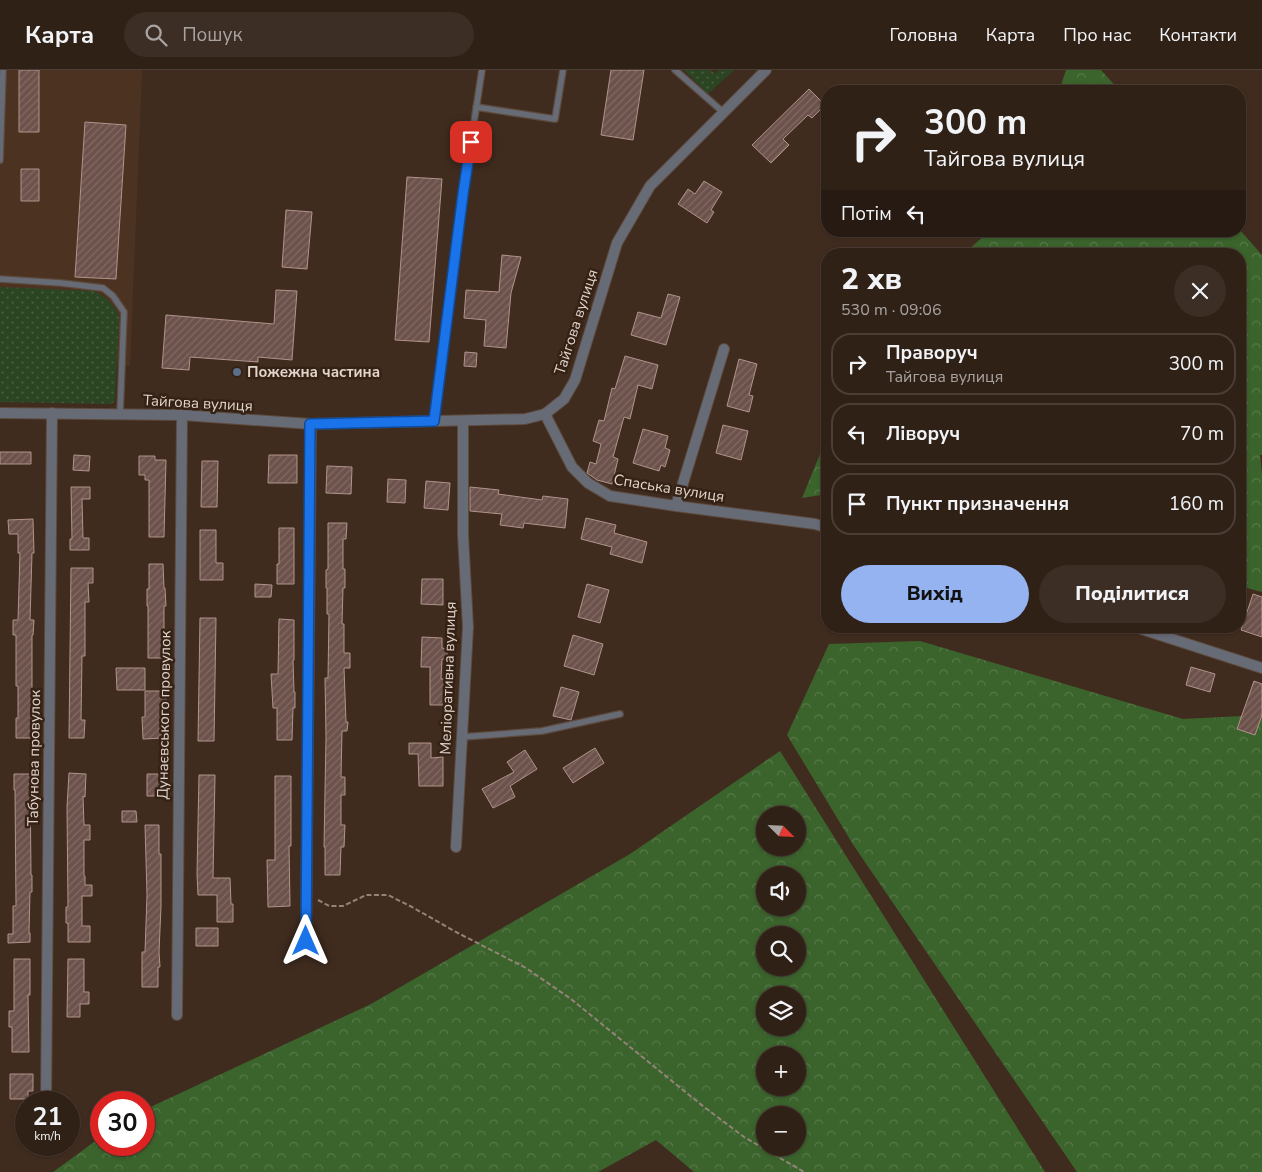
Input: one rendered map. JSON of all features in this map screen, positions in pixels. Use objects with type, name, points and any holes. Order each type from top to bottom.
[{"type":"street","name":"Тайгова вулиця","points":[[0,413],[182,415],[310,424],[525,419],[545,414],[564,399],[575,380],[617,243],[650,186],[766,70]]},
{"type":"street","points":[[676,506],[724,349]]},
{"type":"street","name":"Табунова провулок","points":[[46,1091],[52,413]]},
{"type":"street","name":"Спаська вулиця","points":[[545,414],[572,467],[588,483],[610,496],[821,526]]},
{"type":"street","name":"Дунаєвського провулок","points":[[176,1016],[182,415]]},
{"type":"street","name":"Меліоративна вулиця","points":[[456,847],[468,627],[463,534],[464,421]]},
{"type":"street","points":[[306,941],[310,424]]},
{"type":"street","points":[[1154,633],[1262,668]]},
{"type":"lane","points":[[0,160],[3,70]]},
{"type":"lane","points":[[434,421],[463,194],[482,70]]},
{"type":"lane","points":[[476,107],[555,119],[563,70]]},
{"type":"lane","points":[[675,70],[723,112]]},
{"type":"lane","points":[[0,279],[103,288],[113,296],[124,312],[120,414]]},
{"type":"lane","points":[[462,737],[542,731],[620,714]]},
{"type":"path","points":[[318,900],[329,906],[344,906],[366,895],[388,895],[526,968],[571,1000],[744,1137],[804,1172]]},
{"type":"shaded area","points":[[0,70],[142,70],[130,366],[0,368]]},
{"type":"green space","points":[[684,70],[710,70],[715,74],[718,70],[734,70],[708,94]]},
{"type":"green space","points":[[1066,70],[1101,70],[1115,85],[1061,85]]},
{"type":"green space","points":[[982,237],[1246,237],[1262,255],[1262,455],[1260,455],[1262,475],[1262,592],[1246,588],[1246,248],[971,248]]},
{"type":"green space","points":[[0,287],[92,291],[108,300],[119,315],[115,401],[111,404],[0,402]]},
{"type":"green space","points":[[821,452],[821,495],[802,498]]},
{"type":"green space","points":[[920,641],[1183,719],[1262,715],[1262,1172],[1077,1172],[854,846],[787,735],[829,644]]},
{"type":"green space","points":[[780,751],[1045,1172],[694,1172],[656,1140],[598,1172],[53,1172],[75,1156],[80,1156],[80,1152],[90,1145],[90,1156],[155,1156],[155,1105],[371,1004],[630,854]]},
{"type":"building","points":[[19,70],[39,70],[39,132],[19,132]]},
{"type":"building","points":[[611,70],[644,70],[633,140],[601,135]]},
{"type":"building","points":[[809,89],[821,101],[821,109],[812,118],[808,115],[783,139],[789,145],[771,163],[752,145]]},
{"type":"building","points":[[85,122],[126,125],[116,279],[75,277]]},
{"type":"building","points":[[21,169],[39,169],[39,201],[21,201]]},
{"type":"building","points":[[407,177],[442,179],[429,342],[395,340]]},
{"type":"building","points":[[704,181],[722,192],[711,210],[714,212],[707,223],[678,204],[688,189],[695,194]]},
{"type":"building","points":[[286,210],[312,212],[307,269],[282,267]]},
{"type":"building","points":[[502,255],[521,257],[511,293],[506,348],[484,346],[486,320],[464,318],[466,290],[499,292]]},
{"type":"building","points":[[276,290],[297,291],[292,360],[258,357],[258,362],[190,357],[189,370],[162,368],[166,315],[274,324]]},
{"type":"building","points":[[668,294],[680,297],[666,345],[631,335],[638,312],[661,318]]},
{"type":"building","points":[[465,352],[477,353],[476,367],[464,366]]},
{"type":"building","points":[[625,356],[658,365],[652,389],[638,385],[630,419],[624,417],[613,457],[618,459],[612,484],[597,480],[587,473],[590,462],[596,464],[601,444],[593,441],[599,420],[604,421],[612,388],[615,389]]},
{"type":"building","points":[[739,359],[757,364],[749,395],[753,396],[749,412],[727,406]]},
{"type":"building","points":[[723,425],[748,431],[741,460],[716,453]]},
{"type":"building","points":[[643,429],[668,436],[665,448],[670,450],[665,467],[661,465],[659,471],[633,463]]},
{"type":"building","points":[[0,452],[31,452],[31,464],[0,464]]},
{"type":"building","points":[[74,455],[90,456],[89,471],[73,470]]},
{"type":"building","points":[[269,455],[297,455],[297,483],[268,483]]},
{"type":"building","points":[[139,456],[155,456],[155,460],[166,460],[164,537],[149,537],[149,480],[145,480],[145,475],[139,475]]},
{"type":"building","points":[[202,461],[218,461],[217,507],[201,507]]},
{"type":"building","points":[[327,466],[352,467],[351,494],[326,493]]},
{"type":"building","points":[[388,479],[406,480],[405,503],[387,502]]},
{"type":"building","points":[[426,481],[450,483],[448,510],[424,508]]},
{"type":"building","points":[[71,487],[90,487],[90,499],[82,499],[83,538],[89,538],[89,550],[70,550],[70,539],[72,539]]},
{"type":"building","points":[[470,487],[499,490],[498,494],[542,500],[543,496],[568,499],[565,528],[524,523],[523,528],[500,525],[502,514],[470,511]]},
{"type":"building","points":[[586,518],[616,525],[614,533],[647,542],[642,563],[610,554],[612,547],[581,539]]},
{"type":"building","points":[[33,519],[34,553],[32,553],[30,620],[34,620],[32,635],[32,738],[16,738],[18,686],[16,686],[16,635],[13,635],[13,620],[18,620],[20,553],[18,553],[18,534],[9,534],[8,520]]},
{"type":"building","points":[[328,523],[347,523],[346,539],[343,539],[345,588],[343,588],[342,624],[344,624],[344,653],[350,653],[350,668],[344,668],[346,722],[348,722],[347,731],[342,731],[341,777],[345,777],[345,795],[341,795],[341,825],[345,825],[344,847],[341,847],[340,875],[325,875],[324,847],[325,678],[328,678],[329,614],[327,614],[326,588]]},
{"type":"building","points":[[279,528],[294,528],[294,584],[277,584]]},
{"type":"building","points":[[200,530],[216,530],[216,563],[223,563],[223,580],[200,580]]},
{"type":"building","points":[[149,564],[163,564],[166,606],[164,606],[164,658],[148,658],[147,589],[149,589]]},
{"type":"building","points":[[71,568],[93,568],[93,583],[88,583],[89,602],[85,602],[85,656],[82,656],[81,720],[85,720],[84,738],[69,738]]},
{"type":"building","points":[[422,579],[443,579],[443,605],[421,604]]},
{"type":"building","points":[[255,584],[272,585],[271,597],[255,597]]},
{"type":"building","points":[[587,584],[609,590],[600,623],[578,617]]},
{"type":"building","points":[[1253,594],[1262,597],[1262,637],[1246,632],[1246,615]]},
{"type":"building","points":[[200,618],[216,618],[214,741],[198,741]]},
{"type":"building","points":[[279,619],[294,620],[295,708],[293,708],[292,740],[277,740],[277,708],[273,708],[271,674],[278,674]]},
{"type":"building","points":[[573,635],[603,644],[594,675],[564,666]]},
{"type":"building","points":[[422,637],[442,638],[442,648],[447,649],[447,659],[442,659],[441,679],[448,679],[447,705],[430,705],[430,667],[421,667]]},
{"type":"building","points":[[1191,667],[1215,674],[1210,692],[1186,685]]},
{"type":"building","points":[[116,668],[145,668],[145,690],[117,690]]},
{"type":"building","points":[[1254,681],[1262,684],[1262,715],[1255,735],[1237,729]]},
{"type":"building","points":[[561,687],[579,692],[571,720],[553,716]]},
{"type":"building","points":[[145,691],[166,691],[166,706],[163,706],[165,738],[143,739],[142,717],[145,717]]},
{"type":"building","points":[[409,743],[431,743],[431,758],[443,757],[443,786],[419,786],[418,754],[409,754]]},
{"type":"building","points":[[595,748],[604,763],[573,783],[563,768]]},
{"type":"building","points":[[525,750],[537,769],[510,786],[515,797],[493,808],[482,789],[514,772],[507,762]]},
{"type":"building","points":[[69,773],[86,774],[85,797],[83,796],[84,825],[90,825],[90,840],[84,840],[84,876],[85,885],[92,885],[92,896],[82,896],[82,926],[90,926],[90,942],[68,942],[66,907],[68,907],[67,807]]},
{"type":"building","points":[[14,774],[30,774],[32,892],[30,892],[30,942],[8,943],[8,934],[13,934],[13,906],[16,906]]},
{"type":"building","points":[[147,774],[161,774],[161,796],[147,796]]},
{"type":"building","points":[[199,775],[215,775],[213,878],[230,878],[233,922],[217,922],[217,895],[198,895]]},
{"type":"building","points":[[275,776],[291,776],[290,906],[268,907],[267,860],[275,860]]},
{"type":"building","points":[[122,811],[136,811],[137,822],[122,822]]},
{"type":"building","points":[[145,825],[159,825],[161,906],[158,987],[142,987],[142,952],[145,952],[147,895]]},
{"type":"building","points":[[196,928],[218,928],[218,946],[196,946]]},
{"type":"building","points":[[14,959],[30,959],[30,995],[28,995],[29,1052],[12,1052],[12,1027],[9,1027],[9,1011],[14,1011]]},
{"type":"building","points":[[68,959],[84,959],[84,992],[89,992],[89,1004],[80,1004],[80,1017],[67,1017]]},
{"type":"building","points":[[10,1074],[33,1074],[33,1091],[15,1091],[15,1099],[10,1099]]},
{"type":"place","name":"Пожежна частина","points":[[237,372]]},
{"type":"route","points":[[306,941],[310,424],[434,421],[471,142]]}]
